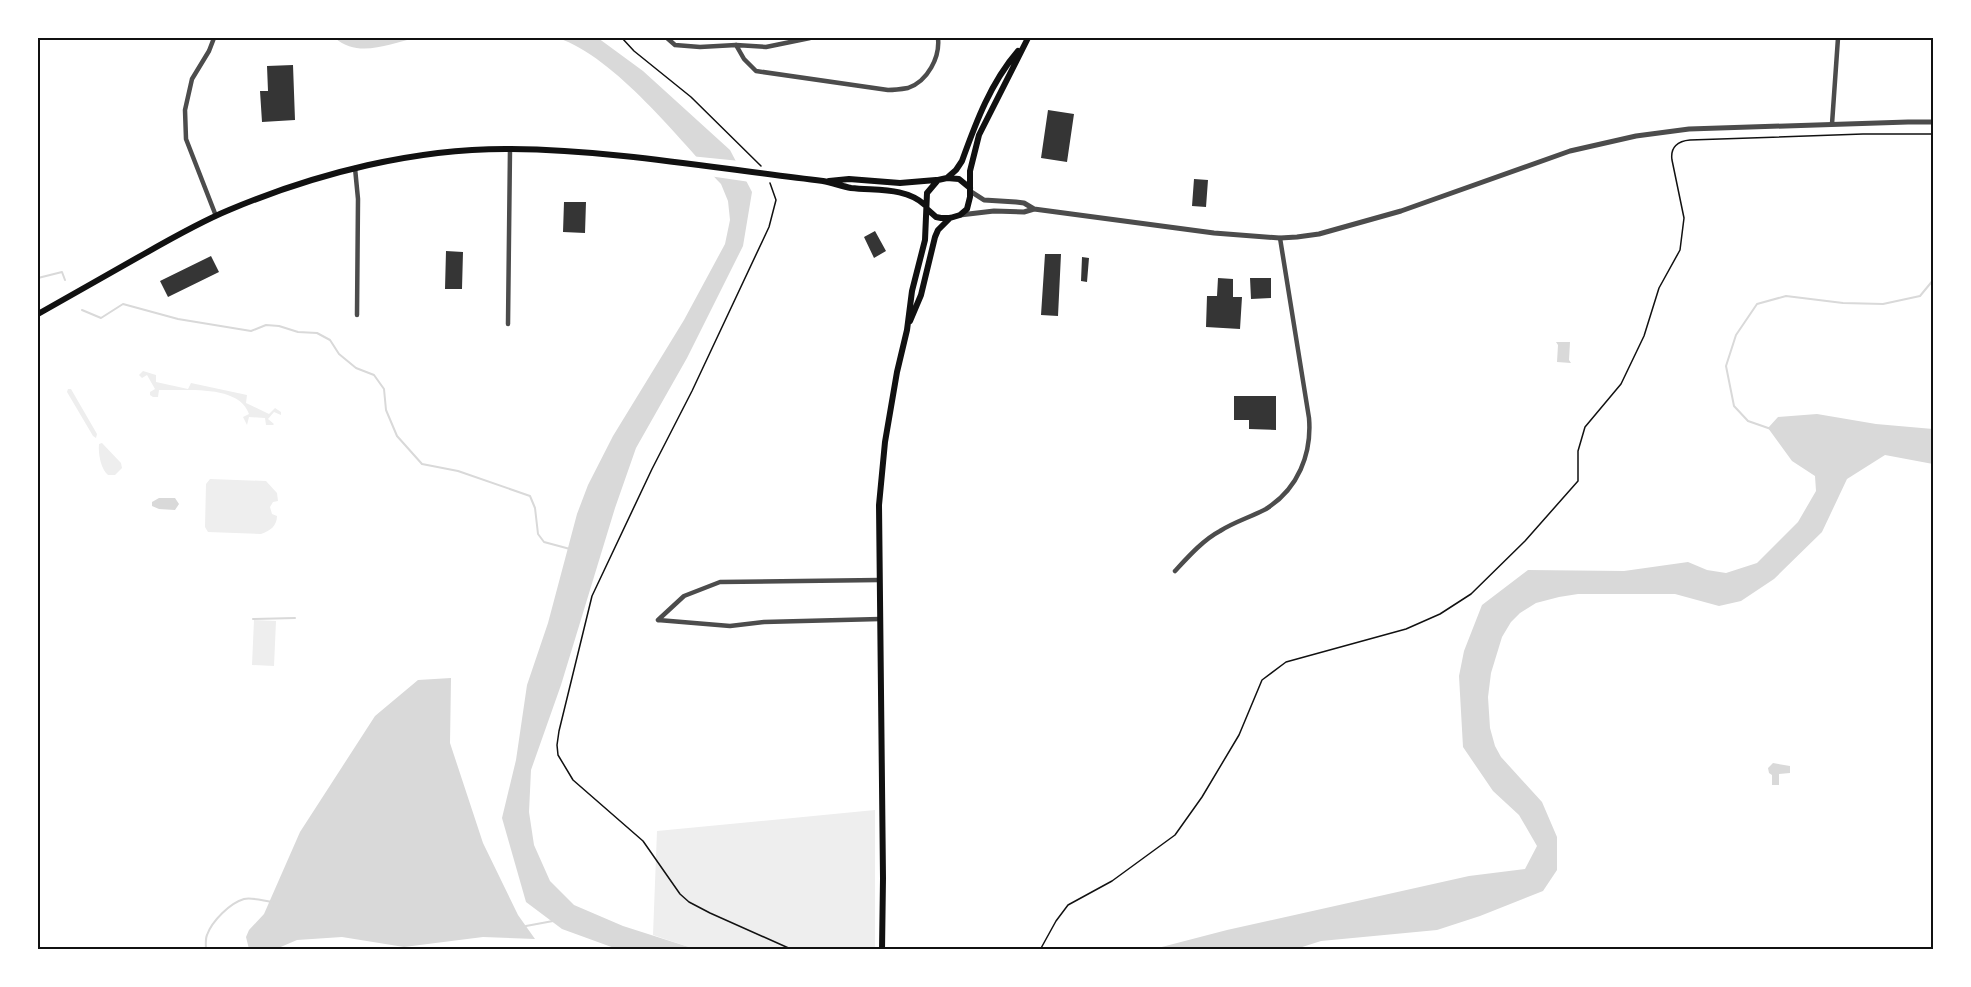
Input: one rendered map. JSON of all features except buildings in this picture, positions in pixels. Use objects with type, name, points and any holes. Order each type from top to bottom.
[{"type":"main road","points":[[948,178],[962,160],[983,106],[1006,65],[1028,38]]},
{"type":"main road","points":[[907,330],[921,295],[935,237],[943,224],[960,215],[967,208],[970,171],[980,135],[1023,45]]},
{"type":"main road","points":[[38,314],[216,216],[294,184],[403,158],[470,150],[585,152],[823,181],[849,187],[904,192],[912,195],[936,217],[951,218]]},
{"type":"main road","points":[[823,181],[849,179],[900,183],[948,178],[959,179],[970,190]]},
{"type":"main road","points":[[882,950],[879,505],[885,442],[897,372],[907,330],[912,291],[925,240],[927,192],[938,180]]},
{"type":"street","points":[[214,38],[192,80],[186,110],[186,139],[216,216]]},
{"type":"street","points":[[667,38],[675,45],[700,47],[735,45],[766,47],[810,38]]},
{"type":"street","points":[[735,45],[756,71],[888,90],[909,87],[920,81],[935,61],[939,48],[938,38]]},
{"type":"street","points":[[1832,124],[1838,38]]},
{"type":"street","points":[[970,190],[984,201],[1024,203],[1035,209],[1214,233],[1280,238],[1319,234],[1401,211],[1570,151],[1606,142],[1689,129],[1934,123]]},
{"type":"street","points":[[508,324],[510,149]]},
{"type":"street","points":[[355,168],[358,200],[357,315]]},
{"type":"street","points":[[960,215],[994,211],[1024,212],[1035,209]]},
{"type":"street","points":[[1175,571],[1189,555],[1218,532],[1265,509],[1276,501],[1295,482],[1307,455],[1309,418],[1280,238]]},
{"type":"street","points":[[879,580],[720,582],[684,596],[658,620],[730,626],[765,622],[880,619]]},
{"type":"path","points":[[622,38],[634,51],[691,97],[763,168]]},
{"type":"path","points":[[1040,950],[1068,905],[1112,882],[1175,836],[1203,797],[1239,735],[1263,680],[1286,662],[1406,629],[1440,614],[1471,594],[1525,541],[1578,482],[1578,451],[1585,427],[1621,384],[1644,336],[1659,288],[1680,250],[1684,218],[1671,160],[1674,146],[1690,140],[1934,134]]},
{"type":"path","points":[[768,175],[776,200],[769,226],[592,596],[556,749],[580,788],[643,840],[672,885],[689,902],[793,950]]},
{"type":"shaded area","points":[[335,38],[416,38],[364,49],[354,48]]},
{"type":"shaded area","points":[[558,38],[598,38],[643,71],[730,150],[752,192],[743,246],[687,358],[636,448],[615,508],[561,685],[531,770],[529,812],[534,845],[550,881],[574,905],[623,926],[695,949],[617,949],[562,929],[526,902],[502,818],[516,760],[527,685],[548,623],[577,514],[588,485],[613,436],[684,320],[725,244],[730,220],[728,201],[721,184],[666,123],[624,81],[602,63],[580,48]]},
{"type":"shaded area","points":[[1556,342],[1570,342],[1569,360],[1571,363],[1557,362],[1558,345]]},
{"type":"shaded area","points":[[143,371],[156,375],[156,382],[188,389],[191,383],[247,395],[246,403],[269,414],[275,408],[281,412],[281,415],[274,412],[268,419],[273,425],[266,425],[265,418],[249,417],[247,425],[243,417],[249,414],[243,404],[223,393],[159,390],[158,397],[153,397],[150,392],[155,389],[147,375],[142,378],[139,375]]},
{"type":"shaded area","points":[[71,389],[97,434],[96,438],[67,392]]},
{"type":"shaded area","points":[[1817,414],[1876,424],[1933,429],[1933,464],[1885,455],[1847,479],[1822,532],[1774,579],[1741,601],[1719,606],[1675,594],[1578,594],[1536,603],[1511,622],[1502,637],[1491,673],[1488,697],[1490,728],[1501,757],[1542,802],[1557,837],[1557,870],[1543,891],[1437,930],[1321,941],[1296,949],[1154,949],[1227,930],[1469,876],[1525,869],[1537,846],[1519,815],[1493,791],[1463,747],[1459,676],[1464,651],[1482,605],[1528,570],[1624,571],[1688,562],[1707,570],[1726,573],[1757,563],[1798,522],[1816,491],[1815,476],[1792,461],[1768,428],[1778,417]]},
{"type":"shaded area","points":[[102,443],[121,463],[122,468],[115,475],[108,475],[102,465],[99,444]]},
{"type":"shaded area","points":[[210,479],[266,481],[277,493],[278,501],[273,502],[270,507],[272,514],[277,516],[274,525],[270,530],[261,534],[208,532],[205,527],[206,484]]},
{"type":"shaded area","points":[[159,498],[175,498],[179,504],[175,510],[152,506],[152,502]]},
{"type":"shaded area","points":[[254,620],[276,621],[274,666],[252,665]]},
{"type":"shaded area","points":[[451,678],[450,743],[483,843],[518,915],[535,939],[483,937],[404,947],[342,937],[297,940],[276,949],[249,949],[246,937],[249,930],[264,914],[300,832],[375,716],[418,680]]},
{"type":"shaded area","points":[[1773,763],[1790,766],[1790,773],[1779,774],[1779,785],[1772,785],[1772,775],[1768,768]]},
{"type":"shaded area","points":[[875,810],[875,949],[695,949],[653,935],[657,831]]},
{"type":"pier","points":[[690,156],[740,161],[750,182],[709,176]]},
{"type":"waterway","points":[[38,278],[62,272],[65,280]]},
{"type":"waterway","points":[[1771,429],[1748,421],[1734,406],[1726,366],[1736,335],[1757,304],[1786,296],[1843,303],[1883,304],[1920,296],[1934,279]]},
{"type":"waterway","points":[[82,310],[101,318],[123,304],[178,319],[251,331],[266,325],[279,326],[298,332],[317,333],[330,340],[339,354],[356,368],[374,375],[384,389],[386,410],[397,436],[422,464],[458,471],[530,496],[535,508],[538,534],[544,542],[570,549]]},
{"type":"waterway","points":[[253,619],[295,618]]},
{"type":"waterway","points":[[206,950],[209,930],[227,908],[244,899],[273,902]]},
{"type":"waterway","points":[[526,926],[553,921]]}]
